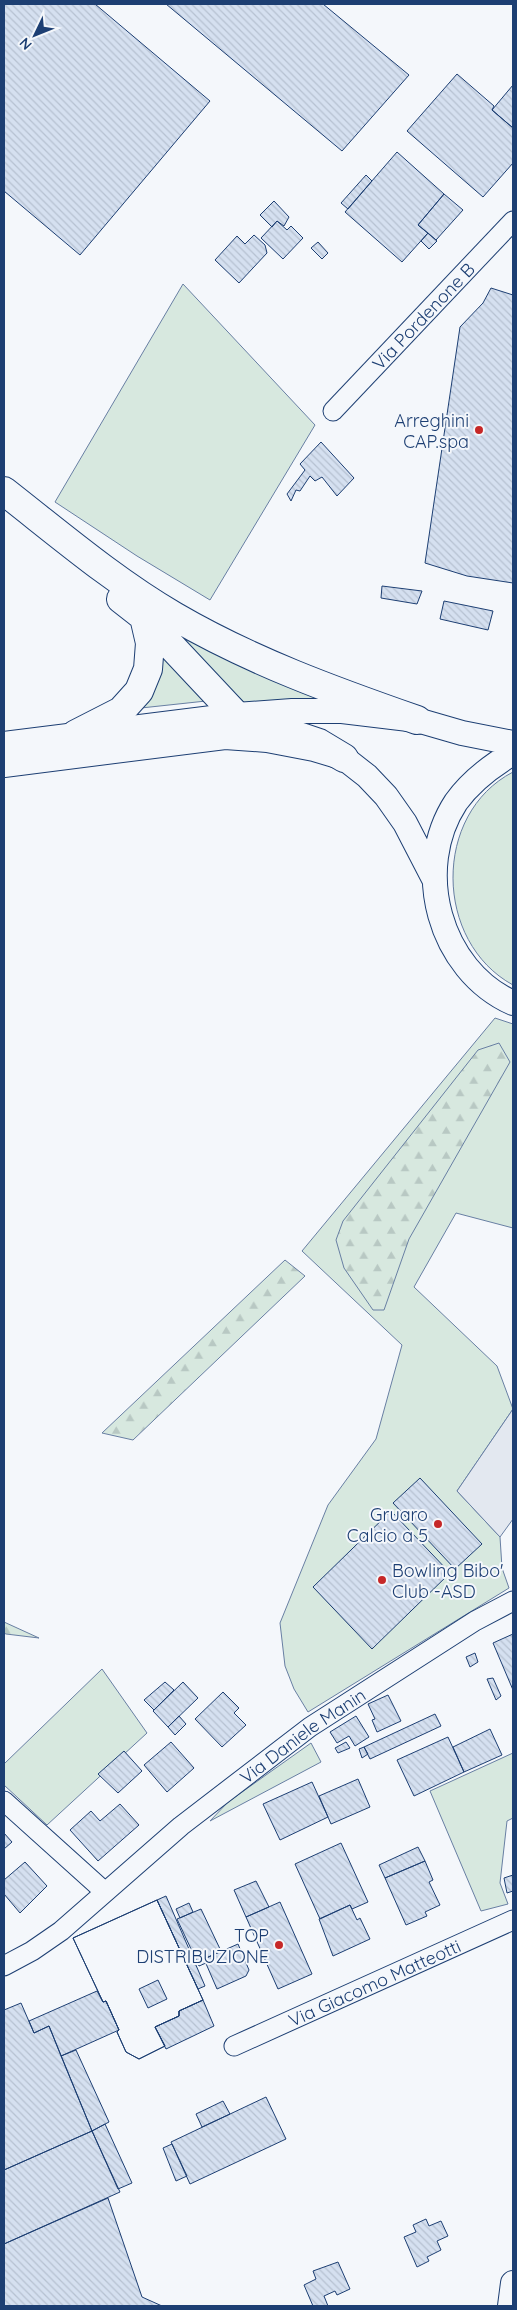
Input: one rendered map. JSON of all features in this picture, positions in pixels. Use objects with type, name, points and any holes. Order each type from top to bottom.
[{"type":"highway","points":[[4,491],[123,583],[173,616],[237,650],[329,690],[417,720]]},
{"type":"highway","points":[[4,506],[144,617],[236,715],[320,743],[344,758]]},
{"type":"highway","points":[[76,734],[121,711],[139,691],[148,669],[150,643],[144,617]]},
{"type":"main road","points":[[4,744],[236,715],[342,711],[417,720],[462,734],[513,742]]},
{"type":"main road","points":[[4,765],[225,737],[267,740],[314,750],[344,758],[367,776],[386,796],[405,823],[434,879]]},
{"type":"main road","points":[[513,753],[494,764],[473,782],[456,803],[441,835],[436,852],[434,879],[439,914],[452,947],[474,976],[502,998],[513,1003]]},
{"type":"main road","points":[[510,2306],[513,2282]]},
{"type":"street","name":"Via Pordenone B","points":[[333,411],[513,221]]},
{"type":"street","name":"Via Daniele Manin","points":[[4,1966],[32,1951],[61,1931],[181,1826],[310,1727],[475,1622],[513,1601]]},
{"type":"street","points":[[4,1801],[105,1892]]},
{"type":"street","name":"Via Giacomo Matteotti","points":[[234,2046],[513,1920]]},
{"type":"green space","points":[[183,284],[315,425],[210,600],[137,556],[55,502]]},
{"type":"green space","points":[[170,629],[319,699],[247,705]]},
{"type":"green space","points":[[162,657],[206,701],[141,708]]},
{"type":"green space","points":[[513,772],[513,985],[487,965],[468,939],[457,910],[453,878],[457,847],[468,817],[487,791]]},
{"type":"green space","points":[[495,1018],[513,1024],[513,1228],[456,1213],[414,1287],[497,1366],[513,1409],[457,1491],[500,1537],[502,1568],[509,1588],[308,1712],[294,1689],[285,1666],[280,1623],[328,1505],[376,1439],[402,1345],[302,1251]]},
{"type":"green space","points":[[499,1043],[510,1062],[409,1239],[384,1310],[373,1310],[344,1268],[336,1240],[343,1221],[478,1050]]},
{"type":"green space","points":[[285,1260],[305,1276],[133,1440],[102,1433]]},
{"type":"green space","points":[[4,1622],[39,1638],[6,1634],[4,1633]]},
{"type":"green space","points":[[102,1669],[147,1733],[47,1825],[4,1785],[4,1764]]},
{"type":"green space","points":[[311,1743],[321,1762],[210,1821],[228,1802]]},
{"type":"green space","points":[[513,1753],[513,1818],[507,1821],[500,1883],[508,1904],[481,1911],[430,1791]]},
{"type":"shaded area","points":[[513,1409],[513,1519],[500,1537],[457,1491]]},
{"type":"building","points":[[4,4],[95,4],[210,101],[80,255],[4,191]]},
{"type":"building","points":[[166,4],[323,4],[409,75],[342,151]]},
{"type":"building","points":[[457,74],[494,106],[492,110],[513,128],[513,163],[483,197],[407,131]]},
{"type":"building","points":[[513,85],[513,128],[492,110]]},
{"type":"building","points":[[397,152],[444,194],[418,225],[428,233],[402,262],[345,212]]},
{"type":"building","points":[[366,175],[372,181],[348,209],[341,203]]},
{"type":"building","points":[[444,194],[463,210],[436,240],[418,225]]},
{"type":"building","points":[[274,201],[289,217],[284,226],[277,221],[272,227],[260,215]]},
{"type":"building","points":[[277,221],[287,230],[291,226],[303,238],[283,259],[261,238]]},
{"type":"building","points":[[428,233],[437,241],[429,249],[421,241]]},
{"type":"building","points":[[254,235],[265,245],[267,253],[239,283],[215,260],[237,236],[245,244]]},
{"type":"building","points":[[318,242],[328,253],[322,259],[311,248]]},
{"type":"building","name":"Arreghini CAP.spa","points":[[491,288],[513,295],[513,583],[467,576],[425,563],[460,327],[483,303]]},
{"type":"building","points":[[321,442],[354,478],[337,496],[322,477],[315,481],[310,476],[300,491],[296,490],[291,501],[287,494],[305,470],[300,464]]},
{"type":"building","points":[[382,586],[422,591],[417,604],[381,598]]},
{"type":"building","points":[[444,601],[493,611],[488,630],[440,619]]},
{"type":"building","name":"Gruaro Calcio a 5","points":[[420,1478],[482,1544],[455,1569],[393,1503]]},
{"type":"building","name":"Bowling Bibo' Club -ASD","points":[[391,1511],[450,1573],[372,1649],[313,1587]]},
{"type":"building","points":[[513,1634],[513,1690],[493,1643]]},
{"type":"building","points":[[475,1653],[478,1662],[470,1667],[466,1657]]},
{"type":"building","points":[[493,1678],[501,1696],[496,1700],[487,1679]]},
{"type":"building","points":[[165,1682],[174,1690],[154,1710],[144,1700]]},
{"type":"building","points":[[183,1682],[198,1698],[168,1727],[153,1711]]},
{"type":"building","points":[[223,1692],[239,1708],[234,1713],[246,1725],[222,1747],[195,1719]]},
{"type":"building","points":[[388,1695],[401,1721],[377,1732],[372,1720],[375,1719],[368,1704]]},
{"type":"building","points":[[435,1714],[441,1726],[370,1759],[364,1747]]},
{"type":"building","points":[[179,1716],[186,1724],[175,1735],[168,1727]]},
{"type":"building","points":[[356,1716],[369,1737],[355,1746],[349,1736],[337,1743],[330,1732]]},
{"type":"building","points":[[490,1729],[502,1755],[464,1772],[453,1747]]},
{"type":"building","points":[[448,1737],[464,1772],[414,1796],[397,1760]]},
{"type":"building","points":[[171,1742],[194,1768],[167,1792],[144,1765]]},
{"type":"building","points":[[346,1742],[350,1748],[338,1753],[335,1748]]},
{"type":"building","points":[[364,1747],[368,1754],[362,1758],[359,1749]]},
{"type":"building","points":[[124,1751],[142,1771],[118,1793],[98,1774]]},
{"type":"building","points":[[358,1779],[370,1807],[331,1824],[319,1796]]},
{"type":"building","points":[[312,1782],[328,1817],[280,1840],[263,1804]]},
{"type":"building","points":[[120,1804],[139,1825],[98,1861],[70,1830],[91,1811],[100,1821]]},
{"type":"building","points":[[4,1833],[12,1842],[4,1849]]},
{"type":"building","points":[[341,1843],[368,1902],[352,1909],[350,1905],[320,1919],[295,1864]]},
{"type":"building","points":[[418,1847],[425,1861],[385,1878],[379,1865]]},
{"type":"building","points":[[425,1861],[433,1880],[429,1882],[440,1905],[425,1912],[427,1916],[406,1925],[385,1878]]},
{"type":"building","points":[[25,1862],[47,1886],[20,1913],[4,1894],[4,1880]]},
{"type":"building","points":[[513,1875],[513,1891],[507,1893],[504,1878]]},
{"type":"building","points":[[256,1881],[269,1907],[246,1917],[234,1890]]},
{"type":"building","points":[[166,1896],[205,1986],[198,1989],[157,1900]]},
{"type":"building","points":[[157,1900],[203,2000],[179,2011],[179,2016],[155,2027],[165,2046],[139,2059],[126,2052],[117,2032],[119,2030],[106,2001],[103,2002],[73,1938]],"holes":[[[158,1980],[167,1999],[148,2008],[139,1989]]]},
{"type":"building","points":[[157,1900],[203,2000],[179,2011],[179,2016],[155,2027],[165,2046],[139,2059],[126,2052],[117,2032],[119,2030],[106,2001],[103,2002],[73,1938]]},
{"type":"building","name":"TOP DISTRIBUZIONE","points":[[280,1902],[312,1974],[278,1989],[246,1917]]},
{"type":"building","points":[[189,1903],[193,1912],[180,1918],[176,1909]]},
{"type":"building","points":[[350,1905],[357,1920],[360,1918],[370,1939],[333,1956],[319,1919]]},
{"type":"building","points":[[201,1909],[221,1951],[204,1959],[206,1963],[199,1966],[177,1919]]},
{"type":"building","points":[[238,1944],[249,1970],[246,1976],[217,1989],[204,1959]]},
{"type":"building","points":[[97,1991],[103,2002],[106,2001],[119,2030],[61,2056],[49,2026],[34,2033],[29,2021]]},
{"type":"building","points":[[203,2000],[214,2026],[166,2049],[155,2027],[179,2016],[179,2011]]},
{"type":"building","points":[[21,2003],[34,2033],[49,2026],[92,2131],[4,2170],[4,2010]]},
{"type":"building","points":[[76,2050],[109,2122],[92,2131],[61,2056]]},
{"type":"building","points":[[266,2097],[286,2139],[190,2184],[171,2142]]},
{"type":"building","points":[[223,2101],[230,2114],[202,2127],[196,2114]]},
{"type":"building","points":[[105,2124],[132,2183],[118,2189],[92,2131]]},
{"type":"building","points":[[92,2131],[120,2192],[4,2244],[4,2170]]},
{"type":"building","points":[[172,2144],[187,2176],[176,2181],[163,2148]]},
{"type":"building","points":[[108,2198],[142,2297],[162,2306],[4,2306],[4,2244]]},
{"type":"building","points":[[426,2219],[429,2226],[441,2221],[448,2236],[437,2241],[441,2250],[427,2257],[429,2261],[417,2267],[404,2237],[416,2232],[413,2225]]},
{"type":"building","points":[[338,2262],[350,2289],[337,2295],[335,2291],[324,2296],[328,2306],[313,2306],[304,2285],[316,2279],[313,2271]]},
{"type":"place","name":"Arreghini CAP.spa","points":[[479,430]]},
{"type":"place","name":"Gruaro Calcio a 5","points":[[438,1524]]},
{"type":"place","name":"Bowling Bibo' Club -ASD","points":[[382,1580]]},
{"type":"place","name":"TOP DISTRIBUZIONE","points":[[279,1945]]}]
